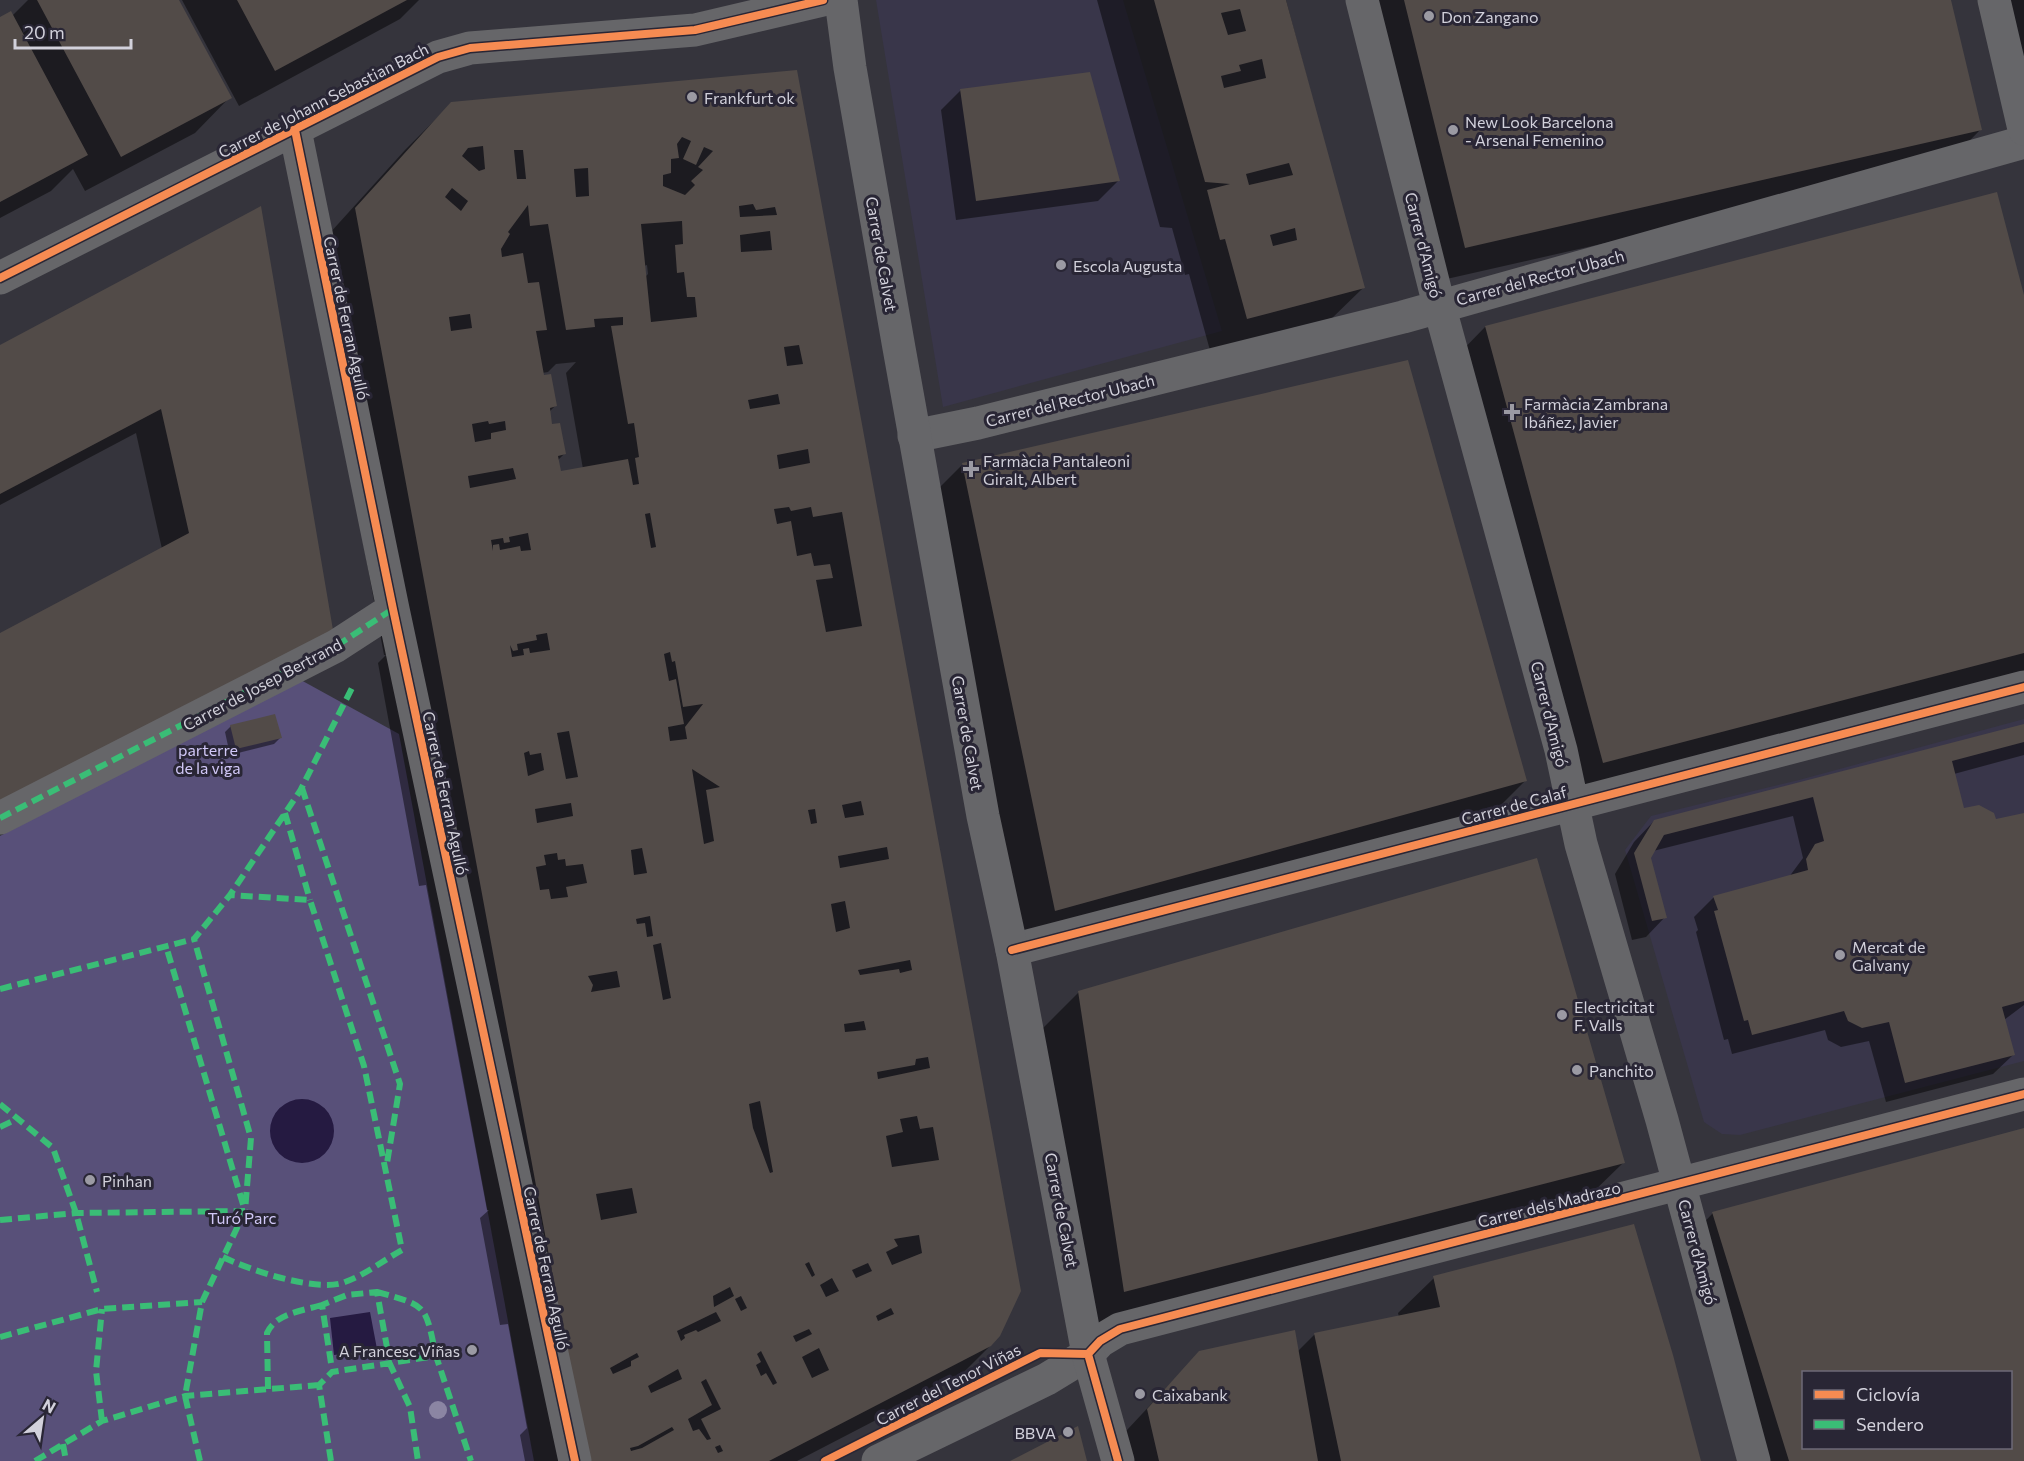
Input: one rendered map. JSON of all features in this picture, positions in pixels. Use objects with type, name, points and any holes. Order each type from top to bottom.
[{"type":"street","points":[[714,27],[735,0]]},
{"type":"street","name":"Carrer de Johann Sebastian Bach","points":[[0,278],[295,130],[408,70],[438,57],[470,48],[695,30],[823,0]]},
{"type":"street","name":"Carrer de Calvet","points":[[841,0],[852,80],[983,816],[1012,950],[1088,1354],[1118,1461]]},
{"type":"street","name":"Carrer d'Amigó","points":[[1362,0],[1439,305],[1558,738],[1571,804],[1680,1184],[1754,1461]]},
{"type":"street","points":[[1994,0],[2024,129]]},
{"type":"street","name":"Carrer de Ferran Agulló","points":[[295,130],[393,609],[575,1461]]},
{"type":"street","name":"Carrer del Rector Ubach","points":[[914,436],[1012,415],[1403,317],[2024,142]]},
{"type":"street","name":"Carrer de Josep Bertrand","points":[[0,819],[336,646],[393,609]]},
{"type":"street","name":"Carrer de Calaf","points":[[1012,950],[2024,687]]},
{"type":"street","name":"Carrer dels Madrazo","points":[[1088,1354],[1100,1341],[1120,1329],[2024,1094]]},
{"type":"street","points":[[878,1461],[1020,1393],[1088,1354]]},
{"type":"shaded area","name":"Escola Augusta","points":[[876,0],[1123,0],[1222,331],[943,407]]},
{"type":"shaded area","name":"Mercat de Galvany","points":[[2024,719],[2024,1061],[1740,1135],[1722,1134],[1704,1122],[1625,850],[1651,816],[1799,780]]},
{"type":"shaded area","points":[[296,1099],[308,1099],[325,1108],[332,1119],[334,1131],[332,1143],[325,1154],[308,1163],[296,1163],[284,1158],[275,1149],[270,1137],[270,1125],[275,1113],[284,1104]]},
{"type":"shaded area","points":[[370,1312],[377,1349],[361,1352],[357,1356],[351,1353],[334,1355],[330,1318]]},
{"type":"green space","name":"Turó Parc","points":[[299,679],[399,734],[534,1461],[0,1461],[0,836]]},
{"type":"building","points":[[37,0],[179,0],[232,98],[121,157]]},
{"type":"building","points":[[237,0],[407,0],[275,71]]},
{"type":"building","points":[[1154,0],[1286,0],[1365,288],[1247,319],[1225,239],[1220,240],[1207,190],[1230,184],[1205,182]],"holes":[[[1240,9],[1246,31],[1228,35],[1221,13]],[[1262,59],[1266,78],[1224,88],[1221,76],[1241,71],[1239,65]],[[1289,163],[1293,175],[1249,185],[1246,174]],[[1295,228],[1297,240],[1273,246],[1270,235]]]},
{"type":"building","points":[[1404,0],[1951,0],[1982,130],[1465,248]]},
{"type":"building","points":[[11,11],[88,155],[0,202],[0,17]]},
{"type":"building","points":[[797,70],[1021,1291],[1000,1336],[991,1346],[769,1461],[587,1461],[355,208],[451,102]],"holes":[[[682,137],[691,141],[683,159],[696,165],[704,147],[713,151],[698,167],[703,170],[691,181],[695,185],[685,195],[663,186],[663,175],[671,173],[671,159],[679,158],[677,144]],[[483,146],[485,169],[479,171],[462,156],[468,148]],[[514,150],[523,150],[526,179],[517,179]],[[588,168],[589,196],[576,197],[574,169]],[[452,188],[468,201],[461,211],[445,197]],[[753,204],[756,210],[775,207],[777,215],[740,217],[739,206]],[[528,205],[530,226],[548,224],[566,330],[595,327],[594,319],[623,317],[623,325],[611,326],[628,424],[634,423],[639,457],[635,458],[639,484],[633,485],[628,459],[561,471],[558,456],[566,454],[560,423],[552,424],[550,408],[557,406],[551,374],[544,375],[536,331],[547,330],[539,282],[528,283],[523,253],[502,257],[501,249],[510,234],[508,232]],[[682,221],[683,244],[675,245],[677,273],[684,272],[687,297],[695,297],[697,317],[651,322],[641,224]],[[770,231],[772,250],[741,252],[740,235]],[[470,314],[472,328],[451,331],[449,317]],[[799,345],[803,364],[787,366],[784,347]],[[778,394],[780,404],[750,409],[748,400]],[[505,421],[506,430],[491,433],[491,439],[475,442],[472,424]],[[808,449],[810,463],[779,469],[777,455]],[[513,468],[516,479],[470,488],[468,476]],[[789,507],[791,511],[811,507],[813,517],[842,512],[862,626],[826,632],[816,580],[833,578],[830,564],[814,566],[811,553],[797,556],[791,521],[777,524],[774,509]],[[650,513],[656,547],[651,548],[645,514]],[[528,533],[531,550],[521,551],[520,546],[500,550],[499,544],[493,545],[493,551],[491,540],[503,538],[504,543],[510,542],[509,537]],[[547,633],[550,650],[530,653],[529,648],[523,649],[524,655],[512,657],[510,645],[513,651],[518,650],[517,644],[537,640],[536,635]],[[670,652],[672,662],[675,661],[683,707],[703,704],[685,727],[687,739],[670,741],[668,727],[684,724],[676,679],[669,681],[664,654]],[[569,731],[578,777],[566,779],[557,733]],[[529,751],[530,755],[541,753],[544,770],[528,776],[524,753]],[[692,769],[720,787],[706,790],[714,841],[704,844]],[[861,801],[864,815],[845,818],[842,805]],[[571,803],[573,816],[537,823],[535,809]],[[815,809],[817,823],[811,824],[808,810]],[[887,847],[889,859],[840,868],[838,856]],[[642,848],[647,873],[634,875],[631,850]],[[557,853],[558,860],[565,859],[566,866],[583,864],[587,883],[566,887],[568,897],[551,899],[549,889],[540,890],[536,867],[546,865],[544,855]],[[845,901],[850,928],[836,932],[831,904]],[[650,916],[653,936],[647,937],[645,923],[637,924],[636,919]],[[661,943],[671,998],[663,1000],[653,945]],[[910,960],[912,970],[900,973],[899,969],[860,975],[858,970]],[[617,971],[620,987],[591,992],[593,985],[588,976]],[[864,1021],[866,1030],[845,1032],[844,1024]],[[928,1057],[930,1068],[878,1079],[877,1072],[915,1065],[916,1059]],[[760,1101],[773,1172],[770,1173],[753,1128],[749,1104]],[[917,1116],[920,1129],[933,1127],[939,1160],[892,1167],[886,1136],[903,1132],[900,1119]],[[632,1188],[637,1213],[601,1220],[596,1194]],[[919,1235],[922,1253],[892,1265],[886,1252],[898,1246],[894,1239]],[[809,1262],[815,1275],[812,1277],[805,1264]],[[868,1263],[872,1271],[856,1278],[852,1270]],[[832,1278],[839,1291],[826,1297],[820,1285]],[[730,1287],[734,1296],[714,1307],[713,1296]],[[741,1296],[747,1308],[741,1311],[735,1299]],[[891,1308],[894,1314],[878,1321],[876,1316]],[[716,1312],[721,1321],[698,1332],[696,1330],[684,1335],[685,1338],[681,1341],[677,1331]],[[809,1329],[812,1334],[796,1342],[793,1336]],[[819,1348],[829,1370],[812,1378],[802,1357]],[[761,1351],[777,1383],[773,1385],[766,1373],[761,1376],[756,1365],[761,1362],[757,1354]],[[637,1353],[639,1357],[631,1361],[631,1366],[613,1374],[610,1368]],[[678,1369],[682,1379],[651,1393],[648,1386]],[[706,1379],[721,1409],[701,1419],[711,1439],[707,1440],[699,1429],[693,1431],[688,1419],[712,1405],[701,1382]],[[672,1427],[674,1430],[642,1448],[631,1451],[630,1448]],[[720,1445],[723,1451],[718,1453],[715,1447]]]},
{"type":"building","points":[[1090,72],[1120,181],[976,201],[960,89]]},
{"type":"building","points":[[1997,192],[2024,295],[2024,653],[1603,763],[1485,326]]},
{"type":"building","points":[[261,206],[333,630],[0,804],[0,633],[189,533],[161,409],[0,494],[0,345]]},
{"type":"building","points":[[1408,360],[1527,781],[1055,911],[962,463]]},
{"type":"building","points":[[275,714],[282,738],[236,749],[230,725]]},
{"type":"building","name":"Mercat de Galvany","points":[[2024,724],[2024,742],[1952,761],[1964,808],[1979,805],[1994,813],[1996,819],[2024,813],[2024,1001],[2002,1007],[2015,1055],[1905,1083],[1889,1022],[1862,1028],[1848,1021],[1844,1011],[1752,1035],[1748,1020],[1744,1021],[1714,911],[1718,910],[1713,896],[1808,870],[1806,859],[1815,844],[1824,841],[1813,797],[1664,835],[1651,858],[1667,918],[1652,921],[1634,853],[1654,820]]},
{"type":"building","points":[[1537,858],[1625,1163],[1124,1292],[1078,991]]},
{"type":"building","points":[[2024,1128],[2024,1461],[1789,1461],[1712,1212]]},
{"type":"building","points":[[1634,1224],[1673,1355],[1701,1461],[1341,1461],[1314,1333],[1440,1307],[1433,1276]]},
{"type":"building","points":[[1295,1330],[1318,1461],[1159,1461],[1147,1409],[1199,1351]]},
{"type":"building","points":[[1078,1426],[1087,1461],[1010,1461]]},
{"type":"marked path","points":[[0,818],[336,646],[393,609]]},
{"type":"marked path","points":[[200,1461],[185,1396],[202,1302],[245,1211],[251,1138],[194,939],[230,895],[300,791],[353,686]]},
{"type":"marked path","points":[[302,788],[400,1084],[387,1163]]},
{"type":"marked path","points":[[285,813],[310,900]]},
{"type":"marked path","points":[[223,1257],[249,1268],[284,1278],[318,1285],[333,1285],[360,1275],[402,1250],[364,1066],[310,900],[230,895]]},
{"type":"marked path","points":[[0,989],[194,939]]},
{"type":"marked path","points":[[0,1220],[76,1213],[245,1211],[166,946]]},
{"type":"marked path","points":[[0,1104],[53,1148],[76,1213],[97,1292]]},
{"type":"marked path","points":[[0,1127],[17,1119]]},
{"type":"marked path","points":[[377,1292],[406,1301],[422,1310],[429,1326],[436,1356]]},
{"type":"marked path","points":[[331,1363],[322,1305],[347,1295],[377,1292],[388,1353]]},
{"type":"marked path","points":[[0,1337],[102,1309],[202,1302]]},
{"type":"marked path","points":[[268,1389],[267,1333],[271,1326],[290,1314],[322,1305]]},
{"type":"marked path","points":[[102,1309],[96,1371],[102,1421]]},
{"type":"marked path","points":[[331,1461],[319,1385],[332,1372],[436,1356],[471,1461]]},
{"type":"marked path","points":[[389,1362],[410,1407],[418,1461]]},
{"type":"marked path","points":[[35,1461],[102,1421],[185,1396],[319,1385]]},
{"type":"marked path","points":[[63,1444],[66,1461]]},
{"type":"cycle path","points":[[0,278],[438,57],[470,48],[695,30],[823,0]]},
{"type":"cycle path","points":[[295,130],[393,609],[575,1461]]},
{"type":"cycle path","points":[[1012,950],[2024,687]]},
{"type":"cycle path","points":[[1088,1354],[1100,1341],[1120,1329],[2024,1094]]},
{"type":"cycle path","name":"Carrer del Tenor Viñas","points":[[825,1461],[1040,1353],[1088,1354]]},
{"type":"cycle path","points":[[1088,1354],[1118,1461]]},
{"type":"place","name":"Don Zangano","points":[[1429,16]]},
{"type":"place","name":"Frankfurt ok","points":[[692,97]]},
{"type":"place","name":"New Look Barcelona - Arsenal Femenino","points":[[1453,130]]},
{"type":"place","name":"Escola Augusta","points":[[1061,265]]},
{"type":"place","name":"Farmàcia Zambrana Ibáñez, Javier","points":[[1512,412]]},
{"type":"place","name":"Farmàcia Pantaleoni Giralt, Albert","points":[[971,469]]},
{"type":"place","name":"Mercat de Galvany","points":[[1840,955]]},
{"type":"place","name":"Electricitat F. Valls","points":[[1562,1015]]},
{"type":"place","name":"Panchito","points":[[1577,1070]]},
{"type":"place","name":"Pinhan","points":[[90,1180]]},
{"type":"place","name":"A Francesc Viñas","points":[[472,1350]]},
{"type":"place","name":"Caixabank","points":[[1140,1394]]},
{"type":"place","name":"BBVA","points":[[1068,1432]]},
{"type":"park label","name":"parterre de la viga","points":[[208,758]]}]
